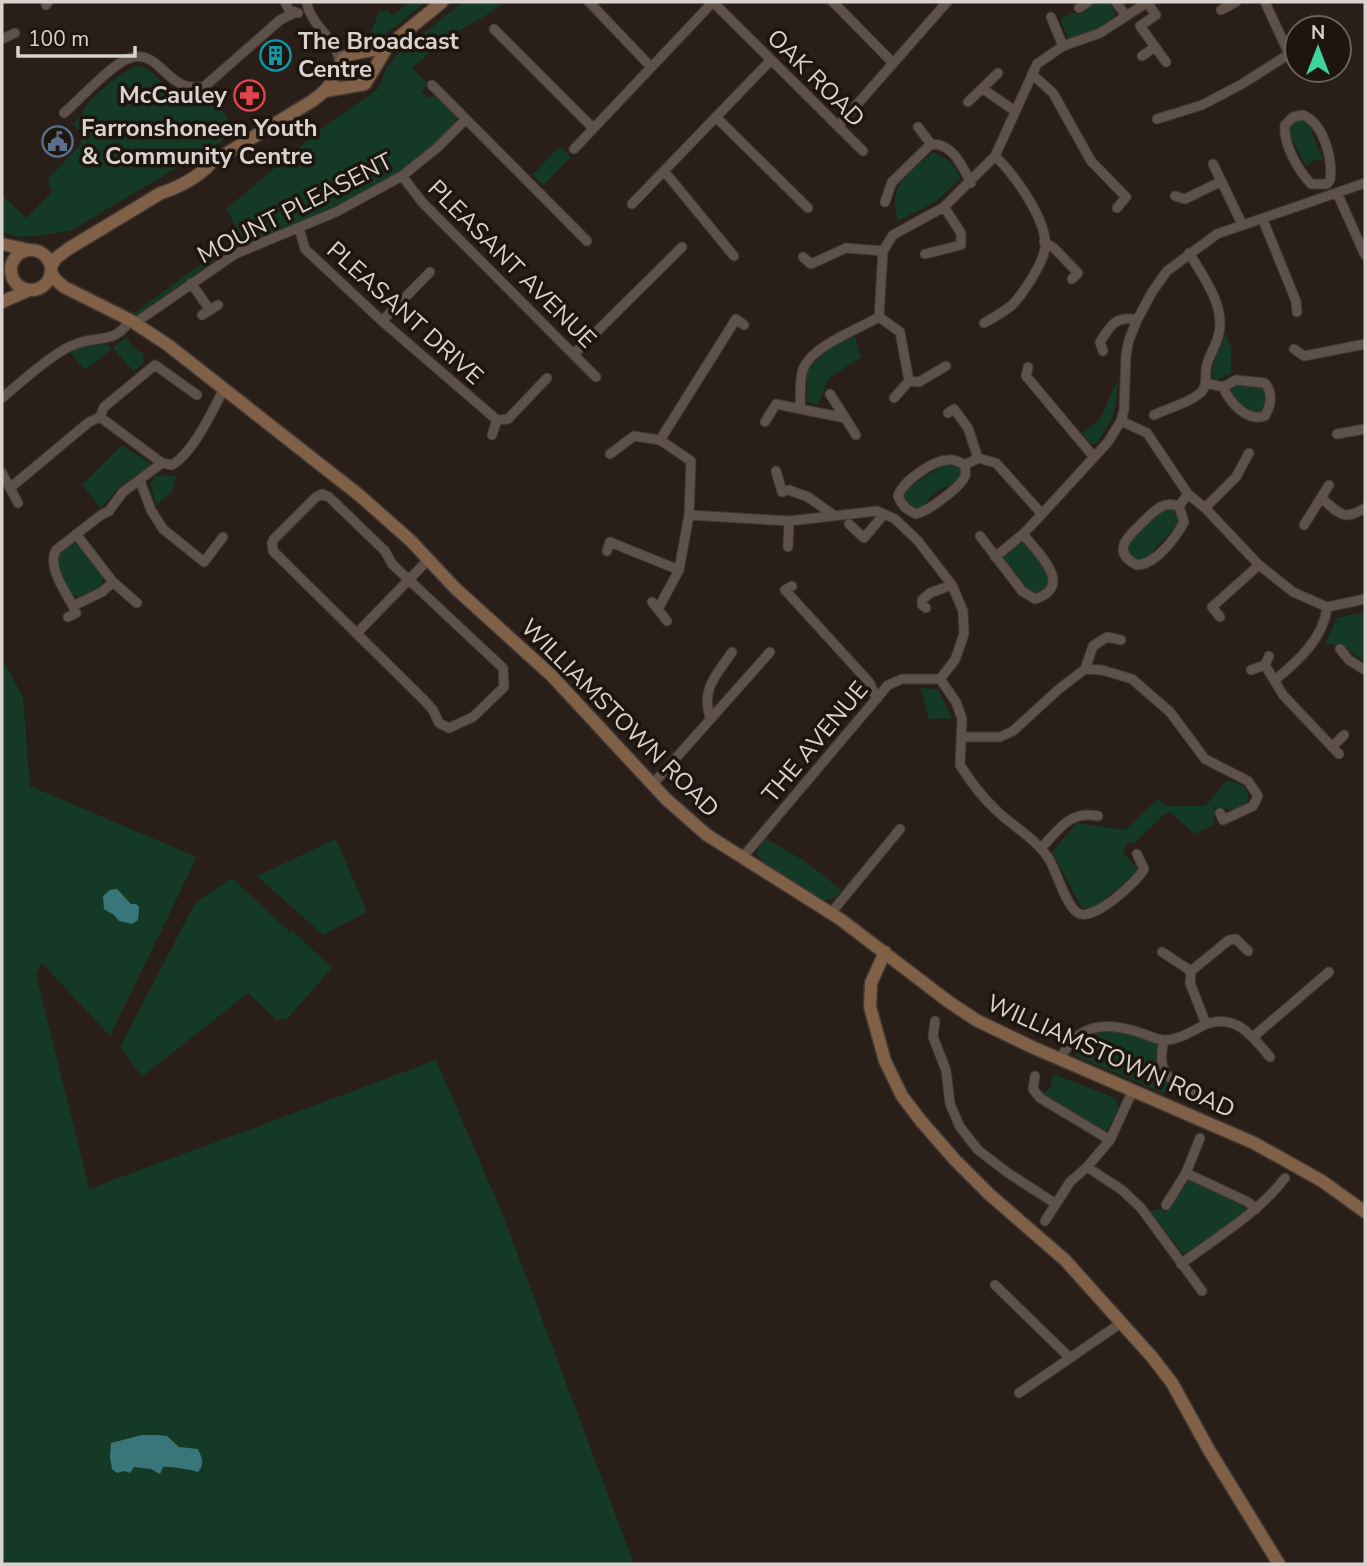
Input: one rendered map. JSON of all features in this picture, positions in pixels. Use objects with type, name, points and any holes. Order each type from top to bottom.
[{"type":"street","points":[[325,92],[344,57],[388,46],[442,2]]},
{"type":"street","points":[[589,2],[651,67]]},
{"type":"street","points":[[574,149],[713,2]]},
{"type":"street","name":"OAK ROAD","points":[[713,2],[863,151]]},
{"type":"street","points":[[833,2],[893,63]]},
{"type":"street","points":[[838,126],[947,2]]},
{"type":"street","points":[[1079,8],[1088,2]]},
{"type":"street","points":[[1116,2],[1126,16]]},
{"type":"street","points":[[879,317],[883,251],[893,235],[944,207],[971,183],[995,156],[1037,64],[1063,46],[1100,33],[1148,2],[1156,15],[1140,26],[1166,62]]},
{"type":"street","points":[[1221,10],[1236,2]]},
{"type":"street","points":[[1265,2],[1283,34]]},
{"type":"street","points":[[280,20],[286,3],[296,13],[313,19]]},
{"type":"street","points":[[307,3],[313,19],[332,41],[369,59],[373,72]]},
{"type":"street","points":[[64,113],[119,64],[136,57],[152,60],[184,87],[205,86],[280,20],[305,9],[307,3]]},
{"type":"street","points":[[1051,17],[1063,46]]},
{"type":"street","points":[[494,29],[592,127]]},
{"type":"street","points":[[2,39],[15,33]]},
{"type":"street","points":[[332,41],[342,80],[355,86]]},
{"type":"street","points":[[2,302],[45,284],[58,256],[80,241],[161,193],[170,191],[325,92],[342,86],[365,84],[388,46]]},
{"type":"street","points":[[1142,56],[1155,47]]},
{"type":"street","points":[[1157,119],[1202,105],[1283,58]]},
{"type":"street","points":[[632,204],[771,60]]},
{"type":"street","points":[[968,102],[999,73]]},
{"type":"street","points":[[1032,74],[1053,93],[1091,161],[1126,197],[1117,208]]},
{"type":"street","points":[[432,85],[587,241]]},
{"type":"street","points":[[982,89],[1015,111]]},
{"type":"street","points":[[1303,115],[1311,119],[1324,141],[1330,164],[1330,180],[1326,184],[1311,184],[1305,178],[1286,141],[1284,125],[1293,117],[1303,115]]},
{"type":"street","points":[[716,117],[808,208]]},
{"type":"street","name":"MOUNT PLEASENT","points":[[2,398],[70,346],[90,338],[110,338],[235,254],[355,203],[402,176],[431,153],[466,119]]},
{"type":"street","points":[[918,127],[931,144]]},
{"type":"street","points":[[885,202],[892,182],[931,144],[937,143],[958,156],[971,183]]},
{"type":"street","points":[[984,323],[1011,306],[1030,281],[1045,250],[1043,228],[1011,171],[995,156]]},
{"type":"street","points":[[1213,164],[1242,224]]},
{"type":"street","points":[[664,171],[734,256]]},
{"type":"street","name":"PLEASANT AVENUE","points":[[402,176],[422,201],[596,377]]},
{"type":"street","points":[[1184,209],[1180,197],[1220,182]]},
{"type":"street","points":[[995,557],[1042,514],[1108,442],[1121,421],[1124,410],[1126,355],[1137,320],[1167,271],[1217,234],[1365,183]]},
{"type":"street","points":[[1326,184],[1334,194],[1365,255]]},
{"type":"street","points":[[925,254],[961,245],[961,233],[944,207]]},
{"type":"street","points":[[1263,220],[1296,301],[1297,312]]},
{"type":"street","name":"PLEASANT DRIVE","points":[[299,228],[305,249],[382,321],[497,420]]},
{"type":"street","points":[[2,282],[20,253],[61,247],[80,241]]},
{"type":"street","points":[[1044,242],[1055,248],[1078,273],[1072,279]]},
{"type":"street","points":[[2,246],[34,250],[46,257],[51,270]]},
{"type":"street","points":[[2,246],[9,258],[17,284],[35,289]]},
{"type":"street","points":[[575,354],[682,247]]},
{"type":"street","points":[[803,257],[810,264],[846,248],[883,251]]},
{"type":"street","points":[[1154,415],[1200,394],[1206,383],[1207,365],[1219,335],[1220,320],[1207,282],[1189,253]]},
{"type":"street","name":"WILLIAMSTOWN ROAD","points":[[51,270],[58,283],[133,321],[359,495],[461,594],[551,675],[652,785],[692,823],[742,858],[831,913],[969,1016],[1272,1152],[1322,1181],[1365,1212]]},
{"type":"street","points":[[382,321],[430,272]]},
{"type":"street","points":[[191,283],[210,310]]},
{"type":"street","name":"WILLIAMSTOWN ROAD","points":[[35,289],[56,287],[72,290]]},
{"type":"street","points":[[879,317],[900,332],[909,381]]},
{"type":"street","points":[[800,407],[803,369],[812,357],[825,343],[849,334],[879,317]]},
{"type":"street","points":[[1097,346],[1114,321],[1128,318],[1137,320]]},
{"type":"street","points":[[660,440],[736,319],[744,325]]},
{"type":"street","points":[[1294,349],[1304,356],[1365,344]]},
{"type":"street","points":[[10,488],[89,422],[100,417],[104,407],[155,365],[197,395]]},
{"type":"street","points":[[909,381],[919,382],[946,366]]},
{"type":"street","points":[[1023,373],[1094,457]]},
{"type":"street","points":[[492,435],[497,420],[508,419],[547,378]]},
{"type":"street","points":[[1206,383],[1223,387],[1236,380],[1265,383],[1270,392],[1269,408],[1265,416],[1252,417],[1233,404],[1227,398],[1223,387]]},
{"type":"street","points":[[894,398],[909,381]]},
{"type":"street","points":[[100,417],[162,463],[173,465],[191,445],[224,389]]},
{"type":"street","points":[[830,394],[856,435]]},
{"type":"street","points":[[765,422],[776,404],[845,418]]},
{"type":"street","points":[[948,414],[954,410],[968,428],[978,458]]},
{"type":"street","points":[[1121,421],[1147,433],[1188,494],[1205,508],[1259,565],[1293,592],[1327,607],[1365,599]]},
{"type":"street","points":[[1337,434],[1365,429]]},
{"type":"street","points":[[610,454],[634,436],[660,440],[691,461],[689,515],[679,570],[664,597],[655,606],[667,621]]},
{"type":"street","points":[[1205,508],[1236,477],[1249,453]]},
{"type":"street","points":[[965,465],[978,458],[996,463],[1042,514]]},
{"type":"street","points":[[956,460],[965,465],[965,477],[925,511],[916,514],[901,503],[898,496],[906,482],[940,461],[956,460]]},
{"type":"street","points":[[68,617],[76,613],[52,560],[55,550],[108,511],[123,492],[162,463]]},
{"type":"street","points":[[776,471],[782,492],[789,490],[808,497],[832,514]]},
{"type":"street","points":[[2,473],[18,503]]},
{"type":"street","points":[[140,481],[151,510],[163,529],[204,562],[223,537]]},
{"type":"street","points":[[1304,525],[1329,485]]},
{"type":"street","points":[[1180,506],[1164,505],[1128,537],[1123,550],[1124,556],[1137,565],[1152,561],[1184,523],[1180,506],[1188,494]]},
{"type":"street","points":[[323,495],[329,497],[385,551],[393,564],[409,580],[503,668],[503,687],[480,710],[457,727],[444,727],[439,723],[425,699],[278,557],[272,547],[274,539],[316,497],[323,495]]},
{"type":"street","points":[[1321,498],[1343,515],[1351,516],[1365,508]]},
{"type":"street","points":[[689,515],[789,521],[832,514],[877,511],[895,519],[918,541],[952,585],[963,611],[964,634],[960,647],[955,660],[940,679],[962,719],[958,754],[966,775],[997,811],[1041,848],[1050,861],[1071,909],[1079,914],[1097,912],[1139,877],[1144,869],[1137,854]]},
{"type":"street","points":[[849,524],[864,538],[884,514]]},
{"type":"street","points":[[788,547],[789,521]]},
{"type":"street","points":[[76,534],[113,582],[137,603]]},
{"type":"street","points":[[980,536],[1027,596],[1035,598],[1045,595],[1052,589],[1053,583],[1050,568],[1023,534]]},
{"type":"street","points":[[607,551],[610,542],[679,570]]},
{"type":"street","points":[[357,633],[428,560]]},
{"type":"street","points":[[1220,617],[1212,607],[1259,565]]},
{"type":"street","points":[[73,606],[102,592],[113,582]]},
{"type":"street","points":[[926,608],[922,605],[922,600],[930,593],[952,585]]},
{"type":"street","points":[[792,586],[785,590],[869,682],[877,699]]},
{"type":"street","points":[[1275,680],[1304,656],[1326,621],[1327,607]]},
{"type":"street","points":[[961,737],[1000,737],[1013,731],[1085,669],[1093,646],[1107,637],[1121,640]]},
{"type":"street","points":[[1340,649],[1349,660],[1365,670]]},
{"type":"street","points":[[710,718],[706,705],[707,691],[732,652]]},
{"type":"street","points":[[652,785],[770,652]]},
{"type":"street","points":[[1251,670],[1267,661],[1283,695],[1339,754]]},
{"type":"street","points":[[1085,669],[1102,670],[1132,680],[1170,712],[1205,758],[1248,781],[1258,796],[1253,806],[1223,820],[1220,813]]},
{"type":"street","name":"THE AVENUE","points":[[742,858],[888,685],[902,679],[940,679]]},
{"type":"street","points":[[1332,747],[1343,735]]},
{"type":"street","points":[[1041,848],[1072,817],[1086,814],[1098,816]]},
{"type":"street","points":[[831,913],[900,829]]},
{"type":"street","points":[[1206,1024],[1189,983],[1191,971],[1228,940],[1236,939],[1248,951]]},
{"type":"street","points":[[1162,951],[1191,971]]},
{"type":"street","points":[[885,952],[871,983],[870,1007],[885,1061],[902,1096],[955,1160],[989,1194],[1065,1260],[1167,1376],[1279,1564]]},
{"type":"street","points":[[1252,1037],[1329,972]]},
{"type":"street","points":[[1060,1059],[1066,1047],[1080,1034],[1100,1026],[1116,1025],[1164,1040],[1219,1020],[1231,1022],[1252,1037],[1270,1057]]},
{"type":"street","points":[[935,1021],[933,1037],[946,1070],[950,1104],[960,1127],[978,1150],[1056,1204]]},
{"type":"street","points":[[1164,1040],[1161,1067],[1168,1078],[1203,1095],[1213,1105]]},
{"type":"street","points":[[1035,1076],[1033,1089],[1040,1098],[1110,1140]]},
{"type":"street","points":[[1045,1221],[1070,1182],[1110,1140],[1133,1090]]},
{"type":"street","points":[[1166,1205],[1186,1173],[1200,1138]]},
{"type":"street","points":[[1087,1167],[1122,1190],[1141,1208],[1202,1291]]},
{"type":"street","points":[[1186,1173],[1248,1202],[1256,1209]]},
{"type":"street","points":[[1181,1264],[1256,1209],[1273,1194],[1285,1178]]},
{"type":"street","points":[[995,1285],[1070,1358]]},
{"type":"street","points":[[1019,1393],[1121,1323]]},
{"type":"green space","points":[[410,2],[425,2],[397,26],[375,38],[364,41],[353,39],[342,32],[370,35],[379,12],[387,10],[392,16]]},
{"type":"green space","points":[[463,2],[504,2],[448,37],[412,68],[428,84],[421,91],[428,98],[438,95],[455,112],[453,126],[399,172],[332,209],[245,244],[218,258],[137,315],[134,313],[216,253],[243,239],[226,209],[321,129],[378,89],[395,56]]},
{"type":"green space","points":[[1095,2],[1109,2],[1116,15],[1096,30],[1069,40],[1060,19],[1087,11]]},
{"type":"green space","points":[[138,66],[147,69],[181,93],[198,94],[209,91],[237,132],[72,230],[19,237],[2,232],[2,195],[26,218],[52,192],[48,179],[81,144],[80,131],[72,124],[102,89]]},
{"type":"green space","points":[[1305,119],[1314,127],[1311,129],[1323,160],[1317,159],[1306,166],[1289,138],[1289,125],[1293,120]]},
{"type":"green space","points":[[560,146],[571,157],[543,186],[532,175]]},
{"type":"green space","points":[[933,152],[950,161],[961,178],[935,202],[898,221],[895,198],[902,181]]},
{"type":"green space","points":[[1226,333],[1231,349],[1231,373],[1217,380],[1213,378],[1212,370]]},
{"type":"green space","points":[[855,336],[861,357],[829,378],[818,405],[807,402],[807,371],[827,349]]},
{"type":"green space","points":[[126,337],[133,347],[144,355],[142,357],[145,362],[133,371],[113,348]]},
{"type":"green space","points":[[92,343],[109,345],[112,349],[85,370],[70,352]]},
{"type":"green space","points":[[1118,382],[1111,421],[1096,444],[1091,444],[1082,433],[1103,414]]},
{"type":"green space","points":[[1238,384],[1262,385],[1267,392],[1265,406],[1260,414],[1235,399],[1230,390]]},
{"type":"green space","points":[[122,445],[150,463],[149,467],[121,485],[101,508],[82,485]]},
{"type":"green space","points":[[945,464],[959,466],[961,474],[951,486],[936,492],[926,505],[915,510],[908,507],[902,494],[910,483],[914,484]]},
{"type":"green space","points":[[156,476],[176,476],[173,490],[156,506],[150,483]]},
{"type":"green space","points":[[1172,508],[1180,517],[1178,523],[1150,557],[1141,562],[1130,556],[1126,548],[1133,536],[1157,515]]},
{"type":"green space","points":[[77,542],[104,578],[100,587],[80,597],[72,594],[61,571],[58,556],[67,544]]},
{"type":"green space","points":[[1025,542],[1045,568],[1049,582],[1042,593],[1027,591],[1003,562],[1003,556]]},
{"type":"green space","points":[[1365,612],[1365,662],[1342,646],[1325,644],[1337,618]]},
{"type":"green space","points":[[2,658],[23,697],[30,786],[197,857],[110,1036],[41,962],[36,974],[89,1189],[436,1060],[501,1210],[634,1564],[2,1564]]},
{"type":"green space","points":[[920,688],[938,689],[952,718],[929,719]]},
{"type":"green space","points":[[1227,780],[1244,786],[1248,801],[1233,811],[1216,807],[1213,825],[1194,834],[1170,812],[1165,814],[1134,843],[1126,844],[1123,851],[1137,867],[1136,873],[1094,908],[1082,908],[1052,852],[1077,823],[1126,830],[1158,799],[1167,806],[1205,806]]},
{"type":"green space","points":[[764,838],[803,860],[842,890],[835,898],[821,901],[767,867],[757,854]]},
{"type":"green space","points":[[336,839],[367,912],[323,935],[257,876]]},
{"type":"green space","points":[[232,878],[332,968],[287,1019],[276,1020],[248,993],[142,1077],[120,1047],[195,903]]},
{"type":"green space","points":[[1118,1029],[1159,1043],[1158,1065],[1170,1084],[1165,1094],[1076,1056],[1075,1048],[1082,1037]]},
{"type":"green space","points":[[1053,1074],[1115,1098],[1119,1108],[1107,1131],[1043,1097],[1037,1090],[1041,1089],[1044,1093],[1051,1087]]},
{"type":"green space","points":[[1189,1180],[1244,1204],[1245,1213],[1187,1254],[1182,1253],[1150,1211],[1161,1209],[1165,1212]]},
{"type":"water","points":[[117,889],[131,904],[139,907],[138,920],[132,924],[119,921],[104,909],[103,896],[110,890]]},
{"type":"water","points":[[142,1435],[167,1436],[179,1447],[198,1449],[202,1466],[198,1472],[163,1467],[160,1474],[151,1469],[134,1467],[130,1473],[117,1473],[112,1469],[111,1443]]},
{"type":"place","name":"The Broadcast Centre","points":[[275,55]]},
{"type":"place","name":"McCauley","points":[[250,95]]},
{"type":"place","name":"Farronshoneen Youth & Community Centre","points":[[58,142]]}]
